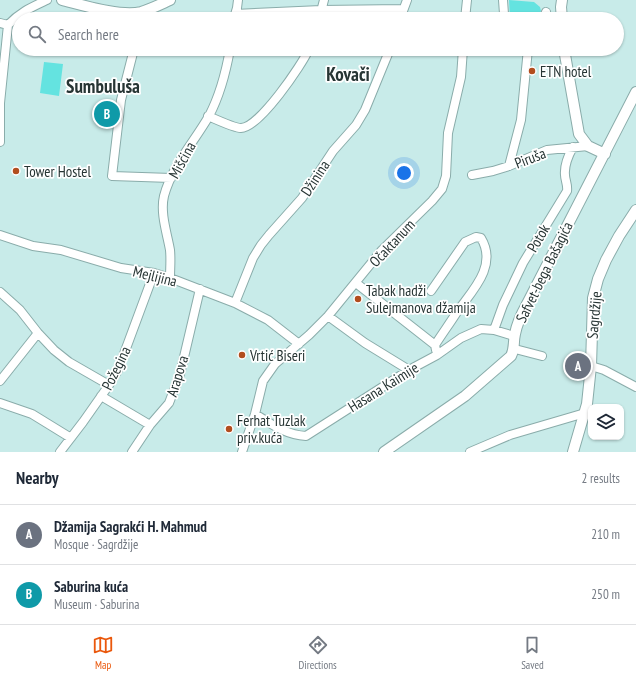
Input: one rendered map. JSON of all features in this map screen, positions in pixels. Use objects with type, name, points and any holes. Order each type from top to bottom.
[{"type":"street","points":[[22,12],[47,0]]},
{"type":"street","points":[[62,0],[84,3],[124,12]]},
{"type":"street","points":[[146,12],[170,0]]},
{"type":"street","points":[[236,12],[238,0]]},
{"type":"street","points":[[322,10],[324,0]]},
{"type":"street","points":[[402,12],[407,0]]},
{"type":"street","points":[[466,12],[467,0]]},
{"type":"street","points":[[504,0],[504,12]]},
{"type":"street","points":[[561,12],[562,0]]},
{"type":"street","points":[[297,12],[322,10],[403,9]]},
{"type":"street","points":[[0,142],[0,103],[4,24]]},
{"type":"street","points":[[132,56],[121,100],[112,176],[171,178]]},
{"type":"street","name":"Mišćina","points":[[170,278],[171,261],[163,212],[164,196],[171,178],[218,98],[227,69],[229,56]]},
{"type":"street","points":[[208,116],[240,128],[247,126],[258,118],[287,85],[304,56]]},
{"type":"street","name":"Džinina","points":[[235,303],[253,258],[261,245],[302,198],[333,151],[356,125],[365,110],[387,56]]},
{"type":"street","name":"Očaktanum","points":[[242,452],[255,414],[263,381],[275,364],[299,344],[328,316],[382,250],[432,201],[442,189],[446,176],[448,133],[461,76],[462,56]]},
{"type":"street","points":[[509,166],[521,120],[527,56]]},
{"type":"street","points":[[565,56],[579,134],[588,146],[605,154]]},
{"type":"street","name":"Safvet-bega Bašagića","points":[[515,349],[514,336],[518,322],[559,243],[578,202],[605,154],[636,92]]},
{"type":"street","name":"Piruša","points":[[472,175],[509,166],[548,150],[588,146]]},
{"type":"street","name":"Potok","points":[[494,330],[503,305],[523,263],[567,191],[564,168],[568,155],[573,147]]},
{"type":"street","name":"Sagrdžije","points":[[573,452],[585,413],[591,366],[593,298],[598,279],[606,260],[619,236],[636,210]]},
{"type":"street","name":"Mejlijina","points":[[0,235],[32,246],[61,250],[120,268],[170,278],[235,303],[268,320],[299,344]]},
{"type":"street","points":[[431,291],[465,242],[470,238],[481,238],[486,246],[484,272],[435,345]]},
{"type":"street","name":"Požegina","points":[[60,452],[102,396],[118,370],[154,274]]},
{"type":"street","points":[[356,283],[435,345],[437,355]]},
{"type":"street","name":"Arapova","points":[[132,452],[150,425],[169,404],[180,374],[200,289]]},
{"type":"street","points":[[0,292],[20,310],[54,350],[69,362],[109,385]]},
{"type":"street","points":[[328,316],[365,343],[409,370]]},
{"type":"street","name":"Hasana Kaimije","points":[[255,414],[286,432],[296,436],[306,436],[409,370],[437,355],[461,338],[481,329],[494,330],[514,336]]},
{"type":"street","points":[[0,381],[38,333]]},
{"type":"street","points":[[384,452],[465,396],[505,362],[515,349],[542,356]]},
{"type":"street","points":[[591,366],[604,370],[636,387]]},
{"type":"street","points":[[102,396],[150,425]]},
{"type":"street","points":[[0,403],[32,414],[71,438]]},
{"type":"street","points":[[470,452],[510,435],[585,413]]},
{"type":"shaded area","points":[[509,0],[534,2],[540,7],[541,11],[540,12],[510,12]]},
{"type":"shaded area","points":[[355,10],[378,10],[378,12],[355,12]]},
{"type":"shaded area","points":[[44,62],[63,64],[59,96],[40,93]]},
{"type":"place","name":"ETN hotel","points":[[532,71]]},
{"type":"place","name":"Saburina kuća","points":[[107,114]]},
{"type":"place","name":"Tower Hostel","points":[[16,171]]},
{"type":"place","name":"Tabak hadži Sulejmanova džamija","points":[[358,299]]},
{"type":"place","name":"Vrtić Biseri","points":[[242,355]]},
{"type":"place","name":"Džamija Sagrakći H. Mahmud","points":[[578,366]]},
{"type":"place","name":"Ferhat Tuzlak priv.kuća","points":[[229,429]]},
{"type":"district","name":"Kovači","points":[[348,74]]},
{"type":"district","name":"Sumbuluša","points":[[103,86]]}]
